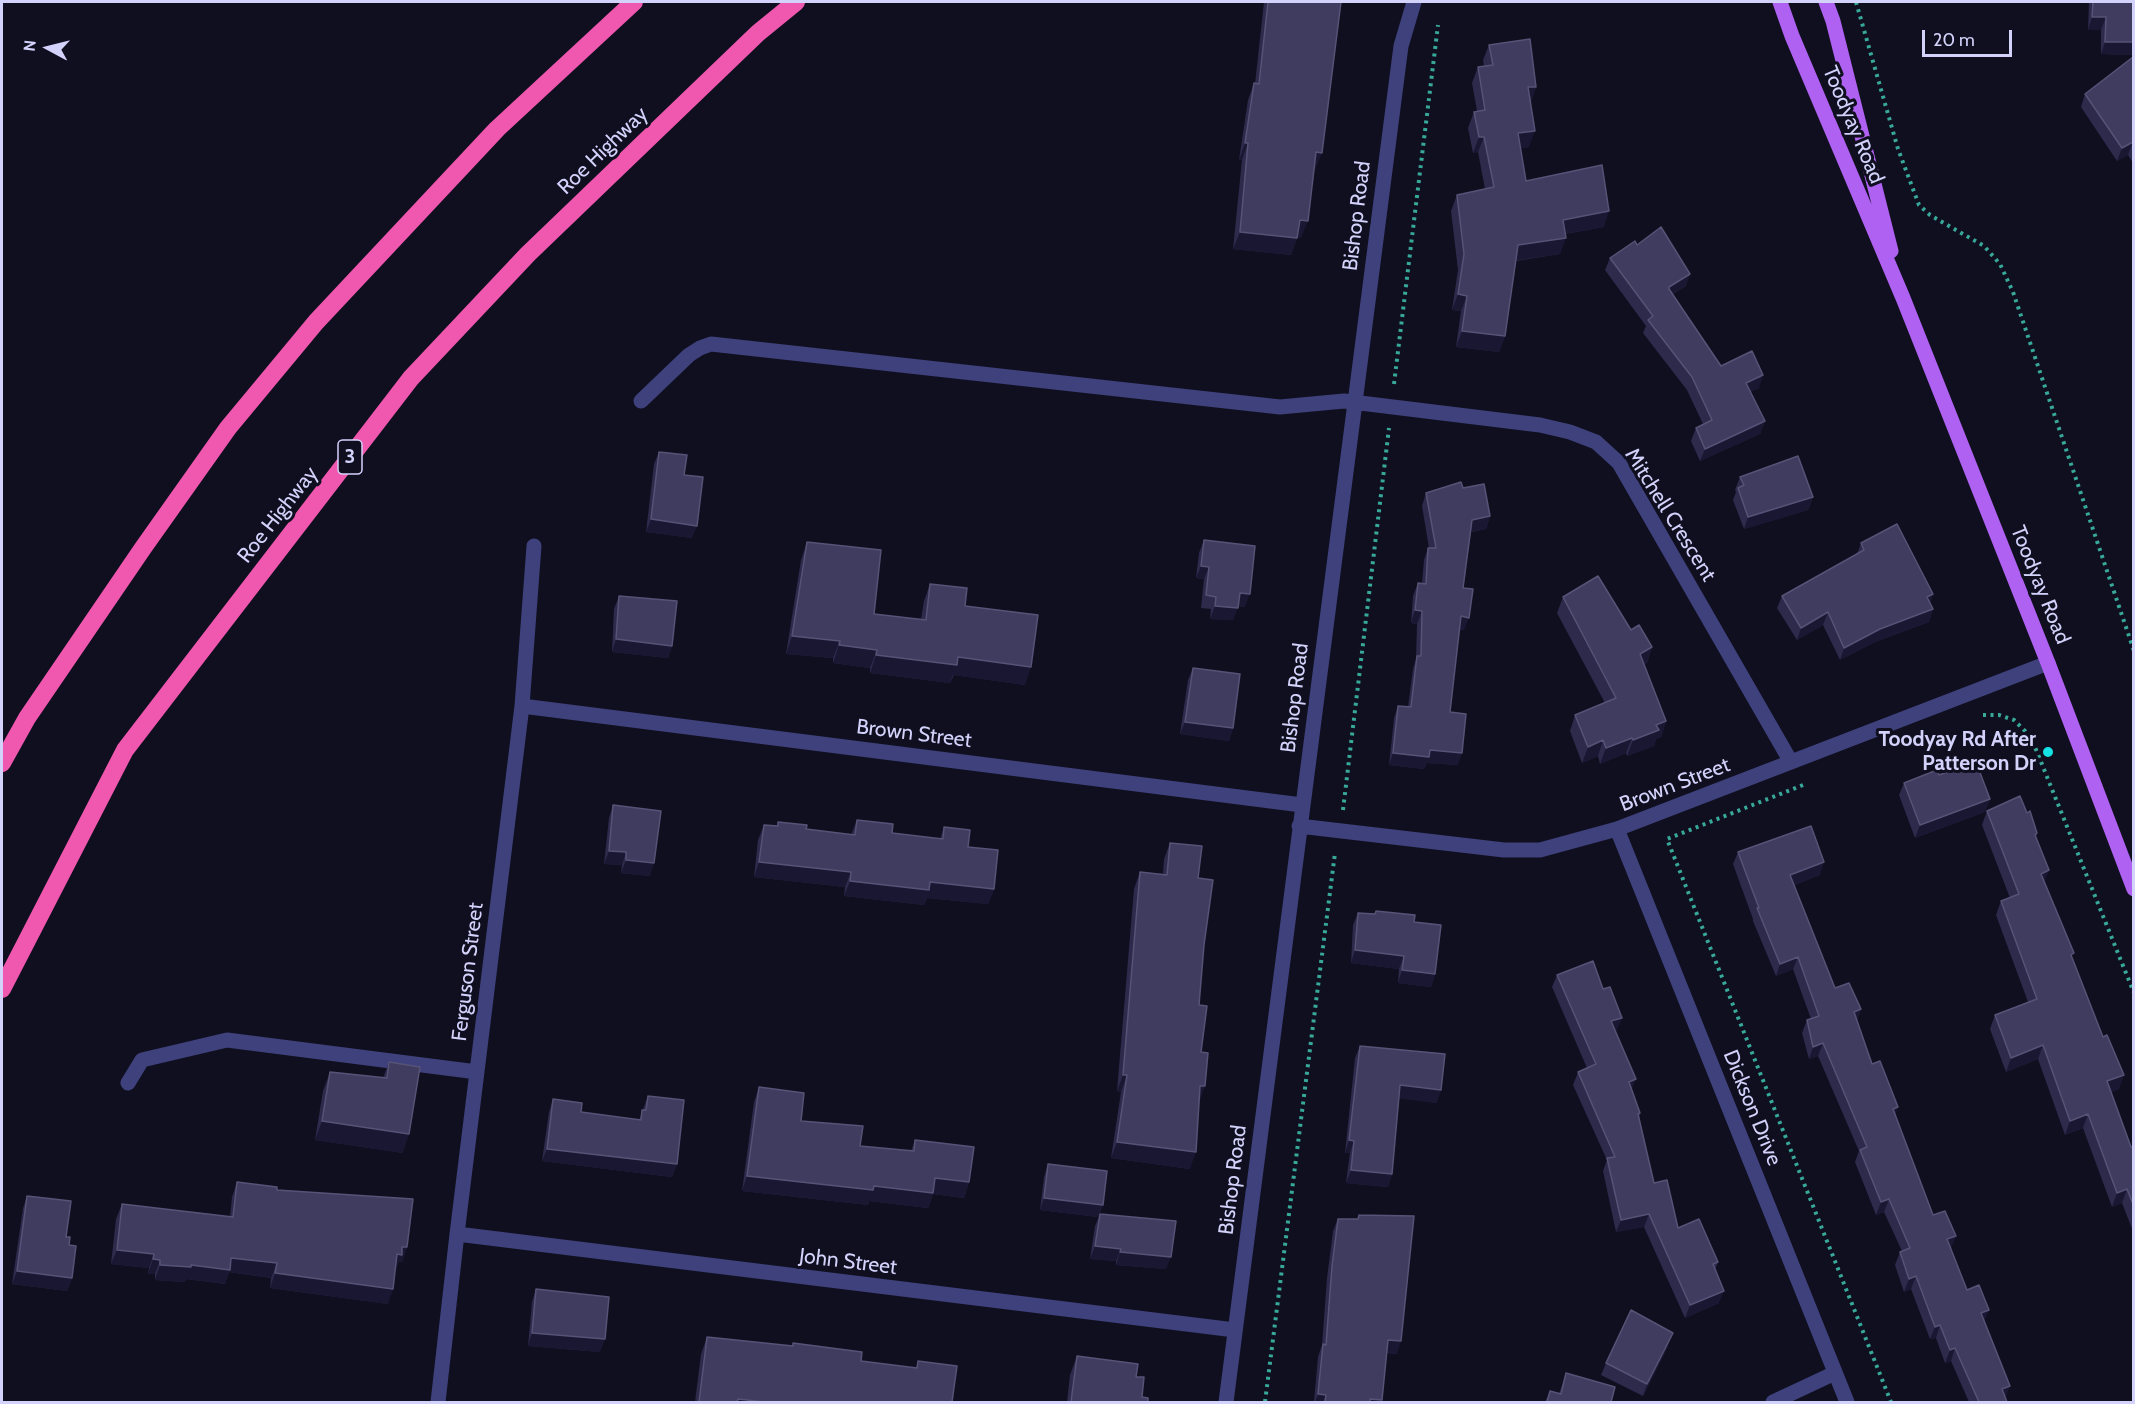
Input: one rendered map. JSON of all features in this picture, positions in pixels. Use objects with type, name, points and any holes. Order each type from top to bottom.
[{"type":"highway","points":[[2,763],[27,718],[228,428],[316,322],[497,129],[634,2]]},
{"type":"highway","name":"Roe Highway","points":[[2,989],[125,750],[411,378],[528,254],[758,33],[796,2]]},
{"type":"main road","name":"Toodyay Road","points":[[1780,2],[1903,298],[2048,663],[2133,889]]},
{"type":"main road","name":"Toodyay Road","points":[[1826,2],[1833,21],[1903,298]]},
{"type":"street","name":"Bishop Road","points":[[1226,1402],[1401,46],[1414,2]]},
{"type":"street","name":"Mitchell Crescent","points":[[641,401],[689,355],[711,344],[1280,407],[1332,402],[1354,403],[1540,425],[1570,432],[1596,442],[1619,463],[1791,762]]},
{"type":"street","name":"Ferguson Street","points":[[438,1402],[522,706],[534,546]]},
{"type":"street","name":"Brown Street","points":[[1299,826],[1504,850],[1540,850],[1617,830],[2048,663]]},
{"type":"street","name":"Brown Street","points":[[522,706],[1302,805]]},
{"type":"street","name":"Dickson Drive","points":[[1617,830],[1847,1402]]},
{"type":"street","points":[[128,1083],[142,1060],[227,1040],[477,1072]]},
{"type":"street","name":"John Street","points":[[457,1234],[1235,1330]]},
{"type":"street","points":[[1773,1402],[1835,1373]]},
{"type":"path","points":[[1856,2],[1898,149],[1919,205],[1930,215],[1984,246],[2000,264],[2013,292],[2133,651]]},
{"type":"path","points":[[1343,810],[1438,25]]},
{"type":"path","points":[[1979,716],[1999,715],[2014,720],[2025,730],[2035,747],[2133,993]]},
{"type":"path","points":[[1808,783],[1667,839],[1891,1402]]},
{"type":"path","points":[[1265,1402],[1335,852]]},
{"type":"building","points":[[1268,2],[1341,2],[1322,153],[1316,152],[1308,221],[1300,220],[1297,238],[1240,232],[1248,143],[1245,143],[1254,83],[1259,84]]},
{"type":"building","points":[[2093,2],[2133,2],[2133,42],[2105,42],[2106,17],[2092,17]]},
{"type":"building","points":[[1530,39],[1536,87],[1528,87],[1535,131],[1518,133],[1526,181],[1602,165],[1609,211],[1563,220],[1566,238],[1518,245],[1505,336],[1462,331],[1467,296],[1458,294],[1464,254],[1457,195],[1494,187],[1484,137],[1479,137],[1474,112],[1485,110],[1478,67],[1493,65],[1489,45]]},
{"type":"building","points":[[2133,57],[2133,142],[2122,148],[2085,94]]},
{"type":"building","points":[[1661,227],[1690,274],[1669,289],[1721,366],[1752,351],[1763,375],[1746,383],[1765,421],[1705,449],[1696,428],[1712,420],[1692,377],[1648,320],[1653,316],[1610,258],[1635,241],[1637,245]]},
{"type":"building","points":[[659,452],[687,455],[684,475],[703,477],[697,526],[651,519]]},
{"type":"building","points":[[1798,456],[1813,497],[1748,517],[1738,488],[1744,485],[1740,477]]},
{"type":"building","points":[[1461,482],[1463,488],[1484,484],[1490,516],[1472,520],[1463,588],[1473,589],[1469,618],[1461,616],[1450,712],[1466,714],[1462,753],[1430,750],[1429,757],[1393,753],[1398,706],[1411,707],[1417,656],[1421,656],[1422,611],[1415,610],[1418,583],[1426,584],[1428,548],[1436,548],[1426,493]]},
{"type":"building","points":[[1897,524],[1933,594],[1927,597],[1933,609],[1880,629],[1844,648],[1828,612],[1801,628],[1782,596],[1864,550],[1861,543]]},
{"type":"building","points":[[1204,540],[1255,546],[1250,594],[1240,593],[1238,608],[1215,606],[1216,597],[1206,595],[1209,567],[1201,566]]},
{"type":"building","points":[[807,542],[881,550],[874,614],[926,620],[930,584],[967,588],[965,606],[1038,615],[1031,667],[958,657],[957,665],[876,655],[877,650],[839,645],[840,641],[792,636]]},
{"type":"building","points":[[1598,576],[1631,630],[1639,625],[1652,647],[1640,654],[1666,721],[1656,725],[1659,730],[1606,748],[1603,740],[1588,747],[1575,715],[1616,698],[1563,597]]},
{"type":"building","points":[[619,596],[677,601],[672,646],[616,639]]},
{"type":"building","points":[[1193,668],[1240,674],[1233,728],[1185,722]]},
{"type":"building","points":[[1976,762],[1990,799],[1920,825],[1904,783],[1937,770],[1939,775]]},
{"type":"building","points":[[2020,796],[2027,813],[2030,811],[2037,833],[2035,835],[2049,870],[2041,874],[2074,953],[2071,955],[2103,1037],[2107,1035],[2124,1075],[2107,1081],[2131,1147],[2133,1147],[2133,1204],[2127,1189],[2117,1193],[2088,1114],[2070,1121],[2043,1045],[2011,1058],[1995,1015],[2037,999],[2001,901],[2019,894],[1987,811]]},
{"type":"building","points":[[613,805],[661,811],[654,863],[626,860],[626,852],[609,851]]},
{"type":"building","points":[[857,820],[893,824],[892,833],[943,839],[944,827],[970,830],[968,847],[998,850],[994,889],[930,882],[929,890],[850,881],[851,872],[759,862],[764,825],[778,826],[778,822],[807,825],[806,829],[855,835]]},
{"type":"building","points":[[1811,826],[1824,862],[1790,875],[1835,988],[1849,983],[1861,1009],[1854,1012],[1872,1064],[1880,1061],[1898,1107],[1893,1109],[1933,1215],[1945,1211],[1956,1236],[1947,1239],[1967,1290],[1979,1285],[1989,1310],[1981,1313],[2010,1386],[2002,1389],[2007,1402],[1979,1402],[1955,1348],[1950,1350],[1940,1325],[1935,1327],[1916,1276],[1909,1279],[1900,1252],[1910,1248],[1889,1199],[1881,1202],[1860,1150],[1867,1147],[1823,1043],[1813,1047],[1807,1020],[1819,1016],[1798,957],[1780,964],[1757,908],[1759,908],[1738,852]]},
{"type":"building","points":[[1170,843],[1202,846],[1198,878],[1213,880],[1199,1005],[1207,1006],[1201,1052],[1208,1053],[1205,1086],[1200,1086],[1196,1152],[1117,1142],[1127,1075],[1123,1075],[1140,872],[1167,875]]},
{"type":"building","points":[[1376,911],[1415,915],[1414,922],[1441,925],[1435,974],[1402,970],[1404,956],[1355,950],[1358,913],[1375,914]]},
{"type":"building","points":[[1593,961],[1603,989],[1610,987],[1622,1018],[1611,1021],[1636,1079],[1629,1082],[1640,1113],[1638,1114],[1654,1183],[1667,1180],[1678,1228],[1699,1219],[1718,1262],[1713,1264],[1724,1291],[1690,1305],[1649,1214],[1621,1220],[1607,1158],[1615,1157],[1578,1072],[1596,1064],[1557,975]]},
{"type":"building","points":[[1360,1046],[1445,1054],[1441,1090],[1400,1085],[1392,1174],[1351,1170],[1354,1141],[1349,1140]]},
{"type":"building","points":[[389,1062],[420,1067],[409,1134],[322,1121],[330,1072],[387,1078]]},
{"type":"building","points":[[759,1087],[804,1093],[801,1121],[863,1126],[860,1146],[914,1151],[915,1140],[974,1147],[969,1182],[935,1178],[933,1193],[874,1186],[873,1190],[747,1176]]},
{"type":"building","points":[[648,1096],[684,1100],[677,1164],[547,1149],[553,1099],[582,1103],[581,1112],[641,1120],[642,1110],[646,1110]]},
{"type":"building","points":[[1048,1164],[1107,1171],[1103,1205],[1044,1198]]},
{"type":"building","points":[[237,1182],[277,1187],[277,1190],[413,1199],[407,1247],[402,1247],[402,1255],[397,1254],[393,1289],[275,1273],[277,1263],[231,1258],[230,1270],[191,1265],[191,1267],[160,1265],[160,1260],[153,1259],[154,1254],[117,1250],[122,1204],[233,1217]]},
{"type":"building","points":[[27,1196],[71,1201],[66,1237],[70,1237],[69,1245],[76,1246],[72,1278],[17,1271]]},
{"type":"building","points":[[1100,1214],[1176,1221],[1171,1257],[1120,1252],[1121,1249],[1095,1246]]},
{"type":"building","points":[[1359,1215],[1414,1216],[1401,1341],[1388,1340],[1382,1400],[1325,1402],[1326,1395],[1318,1394],[1323,1344],[1326,1345],[1338,1219],[1358,1219]]},
{"type":"building","points":[[536,1289],[609,1297],[605,1339],[532,1333]]},
{"type":"building","points":[[1631,1310],[1673,1333],[1647,1384],[1606,1363]]},
{"type":"building","points":[[707,1337],[793,1346],[793,1343],[862,1352],[861,1361],[917,1368],[918,1361],[957,1366],[952,1402],[764,1402],[738,1399],[737,1402],[699,1402]]},
{"type":"building","points":[[1077,1356],[1138,1364],[1136,1377],[1144,1377],[1142,1397],[1148,1398],[1148,1402],[1071,1402]]},
{"type":"building","points":[[1566,1373],[1615,1387],[1611,1402],[1547,1402],[1550,1391],[1561,1394]]},
{"type":"place","name":"Toodyay Rd After Patterson Dr","points":[[2048,752]]}]
